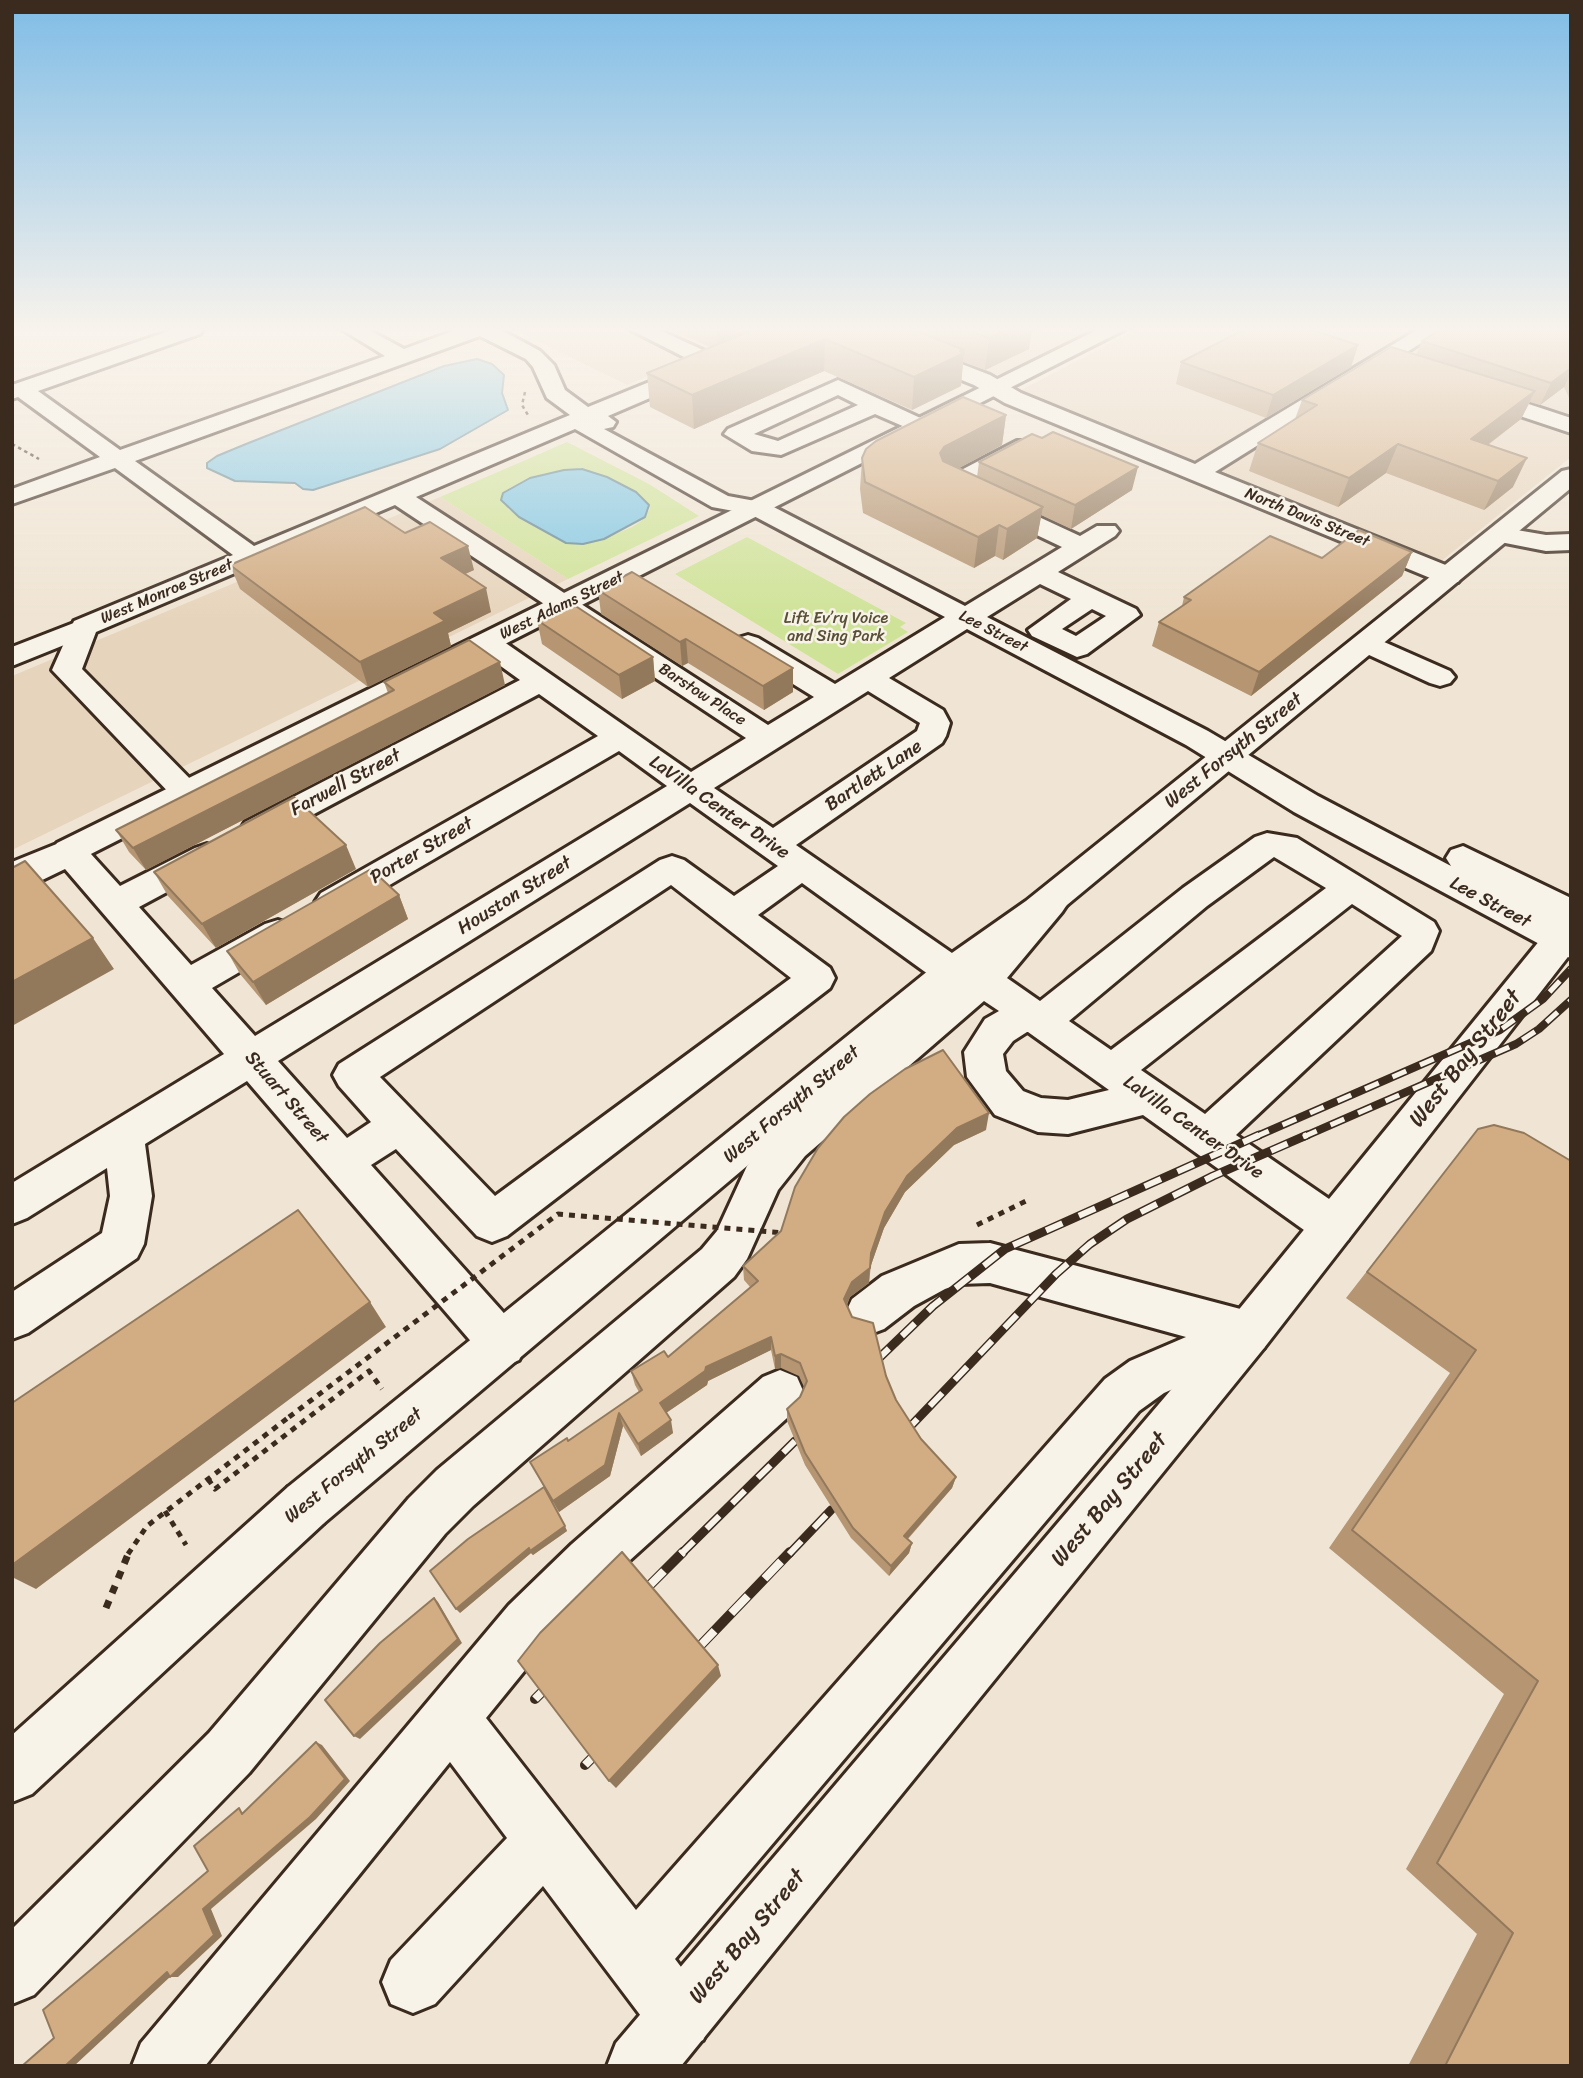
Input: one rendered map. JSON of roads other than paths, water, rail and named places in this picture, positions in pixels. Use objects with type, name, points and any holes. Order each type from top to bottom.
[{"type":"main road","points":[[70,427],[251,556]]},
{"type":"main road","points":[[12,497],[207,427]]},
{"type":"main road","name":"West Monroe Street","points":[[12,657],[559,427]]},
{"type":"main road","name":"Lee Street","points":[[585,427],[721,502],[757,508]]},
{"type":"main road","name":"Lee Street","points":[[622,427],[740,492],[757,508],[1228,755],[1306,804],[1568,932]]},
{"type":"main road","points":[[751,427],[736,434],[761,446],[781,448],[827,427]]},
{"type":"main road","name":"West Adams Street","points":[[12,885],[69,851],[921,427]]},
{"type":"main road","points":[[1061,427],[951,485],[1082,546]]},
{"type":"main road","name":"North Davis Street","points":[[1082,427],[1449,576]]},
{"type":"main road","points":[[1196,473],[1261,427]]},
{"type":"main road","name":"West Forsyth Street","points":[[12,1734],[306,1505],[503,1345],[968,977],[1058,893],[1571,476]]},
{"type":"main road","points":[[116,486],[141,477]]},
{"type":"main road","name":"Barstow Place","points":[[396,495],[769,739]]},
{"type":"main road","name":"Houston Street","points":[[12,1205],[1106,531]]},
{"type":"main road","points":[[1499,535],[1546,543],[1571,542]]},
{"type":"main road","points":[[629,572],[659,591]]},
{"type":"main road","points":[[1029,579],[1091,598]]},
{"type":"main road","points":[[84,627],[67,670],[187,792]]},
{"type":"main road","points":[[730,634],[837,698]]},
{"type":"main road","name":"LaVilla Center Drive","points":[[486,643],[802,866],[968,977],[1034,1017],[1333,1226]]},
{"type":"main road","points":[[1366,643],[1440,677]]},
{"type":"main road","name":"Bartlett Lane","points":[[772,845],[931,736],[935,723],[932,717],[868,678]]},
{"type":"main road","name":"Farwell Street","points":[[115,904],[540,681]]},
{"type":"main road","name":"Porter Street","points":[[187,985],[620,737]]},
{"type":"main road","points":[[1149,1097],[1068,1117],[1038,1115],[1009,1103],[987,1076],[983,1052],[999,1030],[1034,1017],[1267,845],[1285,846],[1421,931],[1418,942],[1207,1138]]},
{"type":"main road","points":[[12,876],[69,851]]},
{"type":"main road","name":"Stuart Street","points":[[69,851],[503,1345]]},
{"type":"main road","points":[[734,914],[802,866]]},
{"type":"main road","points":[[672,868],[734,914],[817,978],[492,1223],[353,1075],[672,868]]},
{"type":"main road","points":[[1112,1071],[1351,887]]},
{"type":"main road","name":"West Bay Street","points":[[639,2066],[1248,1333],[1568,932]]},
{"type":"main road","points":[[12,1973],[229,1753],[306,1665],[427,1516],[455,1488],[718,1263],[732,1245],[762,1180],[790,1144],[968,977]]},
{"type":"main road","points":[[343,1162],[400,1125]]},
{"type":"main road","points":[[12,1318],[122,1244],[131,1196],[124,1137]]},
{"type":"main road","points":[[868,1314],[898,1291],[937,1272],[959,1264],[990,1263],[1248,1333]]},
{"type":"main road","points":[[635,1958],[1122,1395],[1147,1377],[1248,1333]]},
{"type":"main road","points":[[164,2066],[528,1624],[590,1562],[780,1393]]},
{"type":"main road","points":[[12,1774],[306,1505]]},
{"type":"main road","points":[[450,1716],[681,2018]]},
{"type":"main road","points":[[413,1982],[545,1841]]},
{"type":"water","points":[[289,427],[478,427],[440,449],[313,490],[303,489],[295,483],[235,481],[207,468],[207,463],[217,456]]},
{"type":"water","points":[[582,469],[607,477],[636,492],[649,505],[645,517],[604,539],[583,544],[566,543],[519,517],[501,500],[503,493],[530,478]]},
{"type":"railway","points":[[1255,1137],[1500,1030],[1543,999],[1571,969]]},
{"type":"railway","points":[[1303,1137],[1516,1044],[1539,1029],[1571,1000]]},
{"type":"railway","points":[[876,1361],[933,1306],[1005,1249],[1259,1135]]},
{"type":"railway","points":[[905,1432],[1056,1274],[1090,1244],[1127,1219],[1213,1176],[1307,1135]]},
{"type":"railway","points":[[681,1554],[795,1441]]},
{"type":"railway","points":[[789,1554],[831,1510]]},
{"type":"railway","points":[[698,1648],[790,1552]]},
{"type":"railway","points":[[647,1588],[681,1554]]},
{"type":"railway","points":[[535,1699],[543,1691]]},
{"type":"railway","points":[[585,1765],[593,1757]]},
{"type":"park label","name":"Lift Ev’ry Voice and Sing Park","points":[[836,628]]}]
